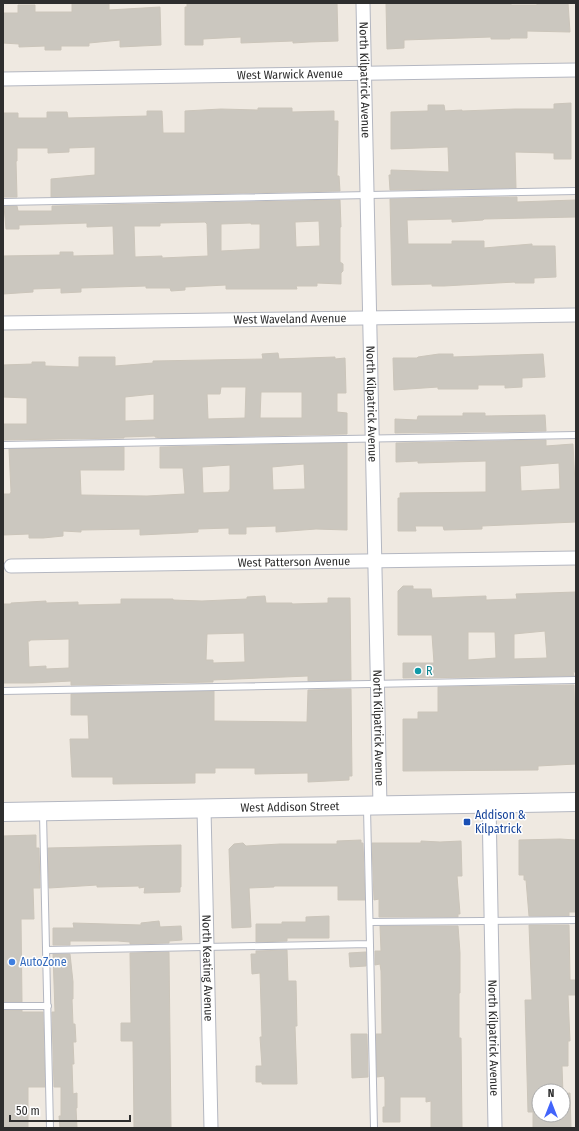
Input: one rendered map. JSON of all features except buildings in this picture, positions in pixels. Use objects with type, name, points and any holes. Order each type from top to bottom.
[{"type":"main road","name":"West Addison Street","points":[[3,812],[576,802]]},
{"type":"street","name":"North Kilpatrick Avenue","points":[[363,3],[377,684],[373,806]]},
{"type":"street","name":"West Warwick Avenue","points":[[3,79],[576,70]]},
{"type":"street","name":"West Waveland Avenue","points":[[3,323],[576,315]]},
{"type":"street","name":"West Patterson Avenue","points":[[11,566],[576,558]]},
{"type":"street","name":"North Kilpatrick Avenue","points":[[489,804],[495,1128]]},
{"type":"street","name":"North Keating Avenue","points":[[204,809],[211,1128]]},
{"type":"lane","points":[[3,202],[576,191]]},
{"type":"lane","points":[[3,445],[576,435]]},
{"type":"lane","points":[[3,691],[576,680]]},
{"type":"lane","points":[[373,806],[370,944],[374,1128]]},
{"type":"lane","points":[[43,811],[50,1128]]},
{"type":"lane","points":[[370,922],[576,920]]},
{"type":"lane","points":[[46,950],[370,944]]},
{"type":"lane","points":[[3,1006],[48,1006]]},
{"type":"place","name":"R","points":[[418,671]]},
{"type":"place","name":"Addison & Kilpatrick","points":[[467,822]]},
{"type":"place","name":"AutoZone","points":[[12,962]]}]
